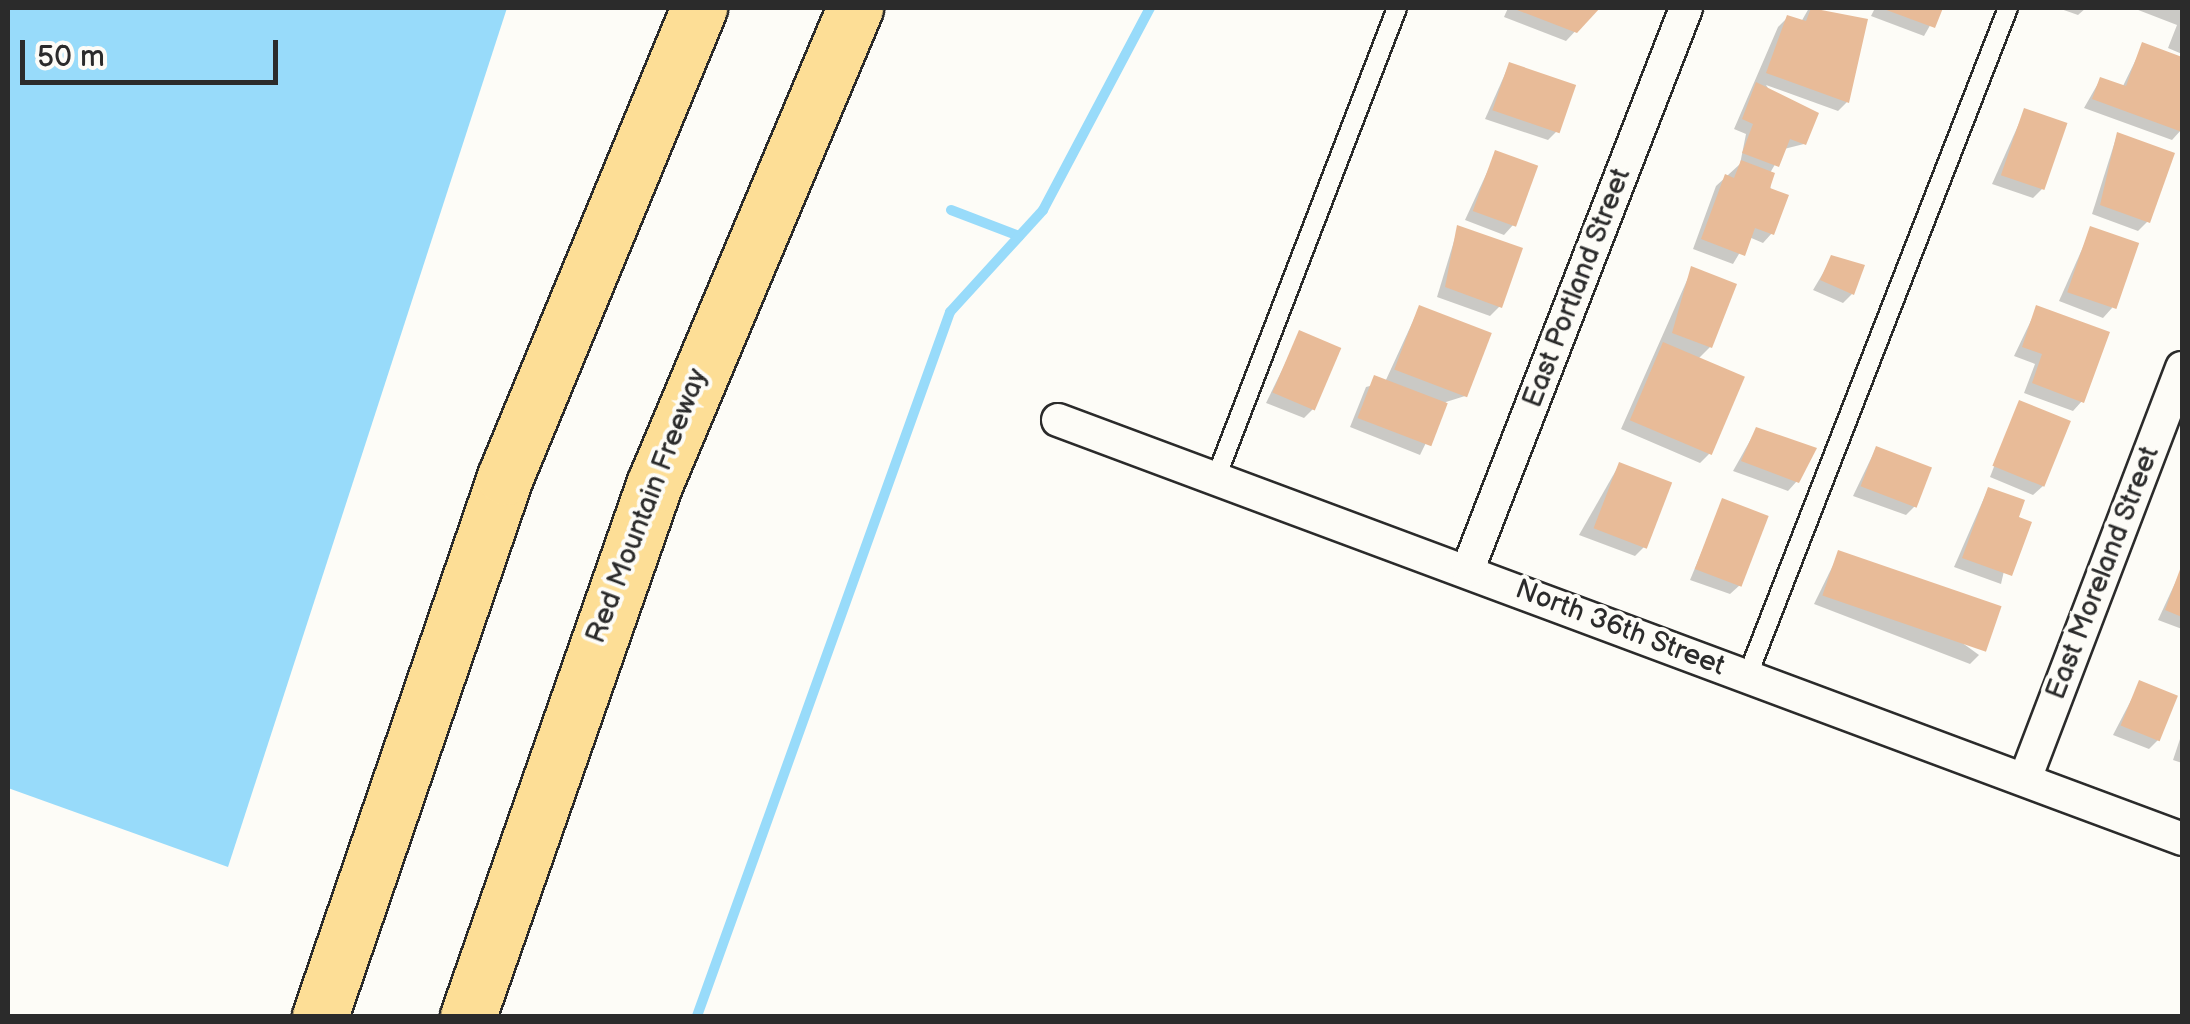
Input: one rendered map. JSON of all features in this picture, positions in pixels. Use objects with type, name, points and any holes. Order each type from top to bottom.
[{"type":"highway","points":[[320,1016],[492,510],[699,8]]},
{"type":"highway","name":"Red Mountain Freeway","points":[[468,1016],[522,852],[701,364],[855,8]]},
{"type":"highway","points":[[489,1016],[522,852]]},
{"type":"street","name":"East Portland Street","points":[[1468,569],[1686,8]]},
{"type":"street","name":"East Moreland Street","points":[[2025,779],[2182,368]]},
{"type":"street","name":"North 36th Street","points":[[1058,420],[1217,475],[1748,678],[2182,838]]},
{"type":"lane","points":[[1217,475],[1398,8]]},
{"type":"lane","points":[[1748,678],[2008,8]]},
{"type":"water","points":[[8,8],[507,8],[228,867],[8,788]]},
{"type":"building","points":[[1512,8],[1600,8],[1577,33]]},
{"type":"building","points":[[1811,8],[1868,19],[1849,103],[1766,73],[1787,15],[1806,21]]},
{"type":"building","points":[[1881,8],[1943,8],[1935,28]]},
{"type":"building","points":[[2142,42],[2182,57],[2182,132],[2092,99],[2100,77],[2126,86]]},
{"type":"building","points":[[1509,62],[1576,85],[1560,133],[1492,110]]},
{"type":"building","points":[[1756,82],[1819,113],[1806,145],[1790,139],[1779,167],[1742,153],[1753,124],[1742,119]]},
{"type":"building","points":[[2024,108],[2067,123],[2044,190],[2001,175]]},
{"type":"building","points":[[2117,132],[2175,153],[2150,223],[2100,205]]},
{"type":"building","points":[[1495,150],[1538,166],[1516,227],[1473,211]]},
{"type":"building","points":[[1741,160],[1775,173],[1770,188],[1789,195],[1774,235],[1755,228],[1745,256],[1701,239],[1725,174],[1734,178]]},
{"type":"building","points":[[1457,225],[1523,248],[1502,308],[1445,287]]},
{"type":"building","points":[[2090,226],[2139,243],[2116,309],[2067,292]]},
{"type":"building","points":[[1831,255],[1865,265],[1854,295],[1820,280]]},
{"type":"building","points":[[1691,266],[1737,284],[1712,348],[1672,333]]},
{"type":"building","points":[[1419,305],[1492,333],[1467,397],[1394,369]]},
{"type":"building","points":[[2036,305],[2110,332],[2084,403],[2032,383],[2042,354],[2022,347]]},
{"type":"building","points":[[1299,330],[1341,348],[1315,411],[1272,393]]},
{"type":"building","points":[[1663,342],[1745,377],[1712,455],[1630,420]]},
{"type":"building","points":[[1374,375],[1448,403],[1431,446],[1358,418]]},
{"type":"building","points":[[2019,400],[2071,421],[2044,487],[1992,466]]},
{"type":"building","points":[[1756,427],[1817,448],[1799,483],[1741,461]]},
{"type":"building","points":[[1876,446],[1932,468],[1917,508],[1861,486]]},
{"type":"building","points":[[1619,462],[1672,482],[1647,549],[1594,528]]},
{"type":"building","points":[[1988,487],[2025,500],[2019,517],[2032,522],[2012,576],[1962,558]]},
{"type":"building","points":[[1722,498],[1769,516],[1741,587],[1695,569]]},
{"type":"building","points":[[1838,550],[2002,606],[1986,652],[1822,595]]},
{"type":"building","points":[[2182,564],[2182,617],[2165,610]]},
{"type":"building","points":[[2139,680],[2178,696],[2160,741],[2121,725]]},
{"type":"waterway","points":[[697,1016],[950,312],[1043,210],[1150,8]]},
{"type":"waterway","points":[[951,210],[1019,236]]}]
